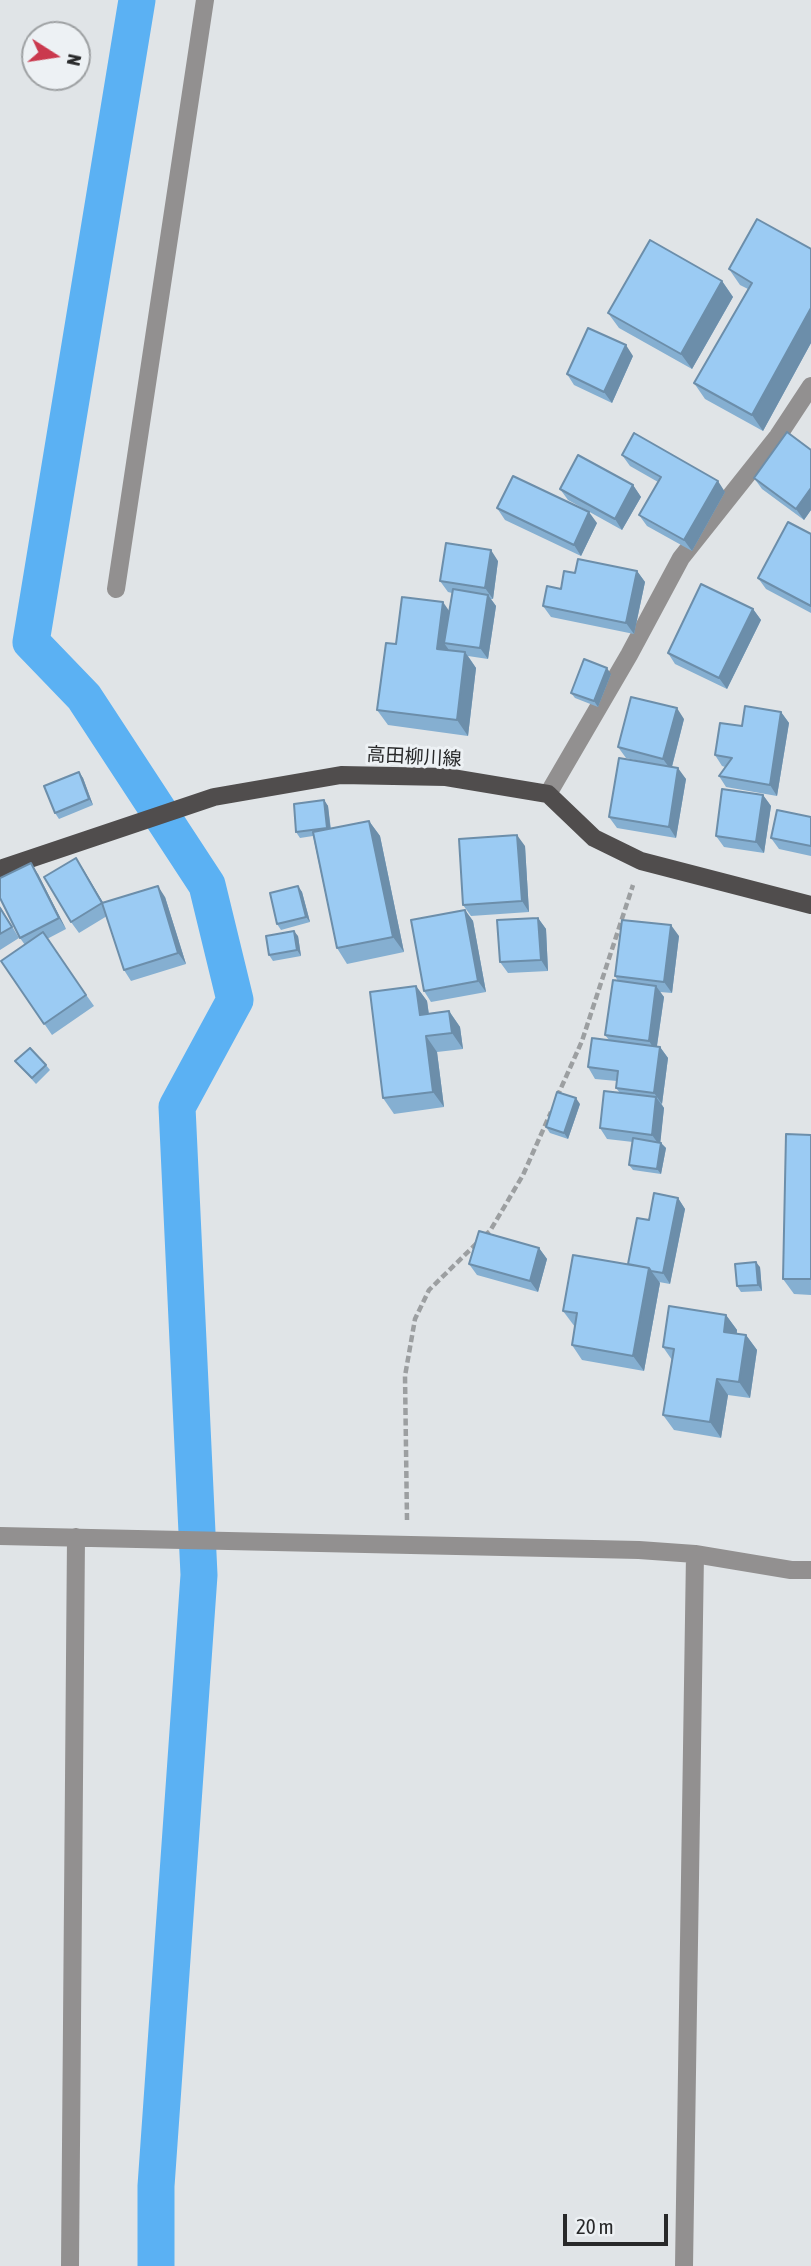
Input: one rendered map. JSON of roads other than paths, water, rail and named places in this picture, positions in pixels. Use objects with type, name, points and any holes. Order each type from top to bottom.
[{"type":"main road","name":"高田柳川線","points":[[0,869],[214,797],[341,775],[446,777],[548,794]]},
{"type":"main road","points":[[548,794],[594,838],[641,861],[811,905]]},
{"type":"street","points":[[116,589],[205,0]]},
{"type":"street","points":[[548,794],[681,558],[778,436],[811,386]]},
{"type":"street","points":[[0,1536],[639,1550],[695,1554],[791,1570],[811,1570]]},
{"type":"street","points":[[70,2266],[76,1537]]},
{"type":"street","points":[[684,2266],[695,1554]]},
{"type":"waterway","points":[[137,0],[31,642],[84,697],[207,885],[235,1000],[177,1107],[199,1575],[156,2186],[156,2266]]}]
